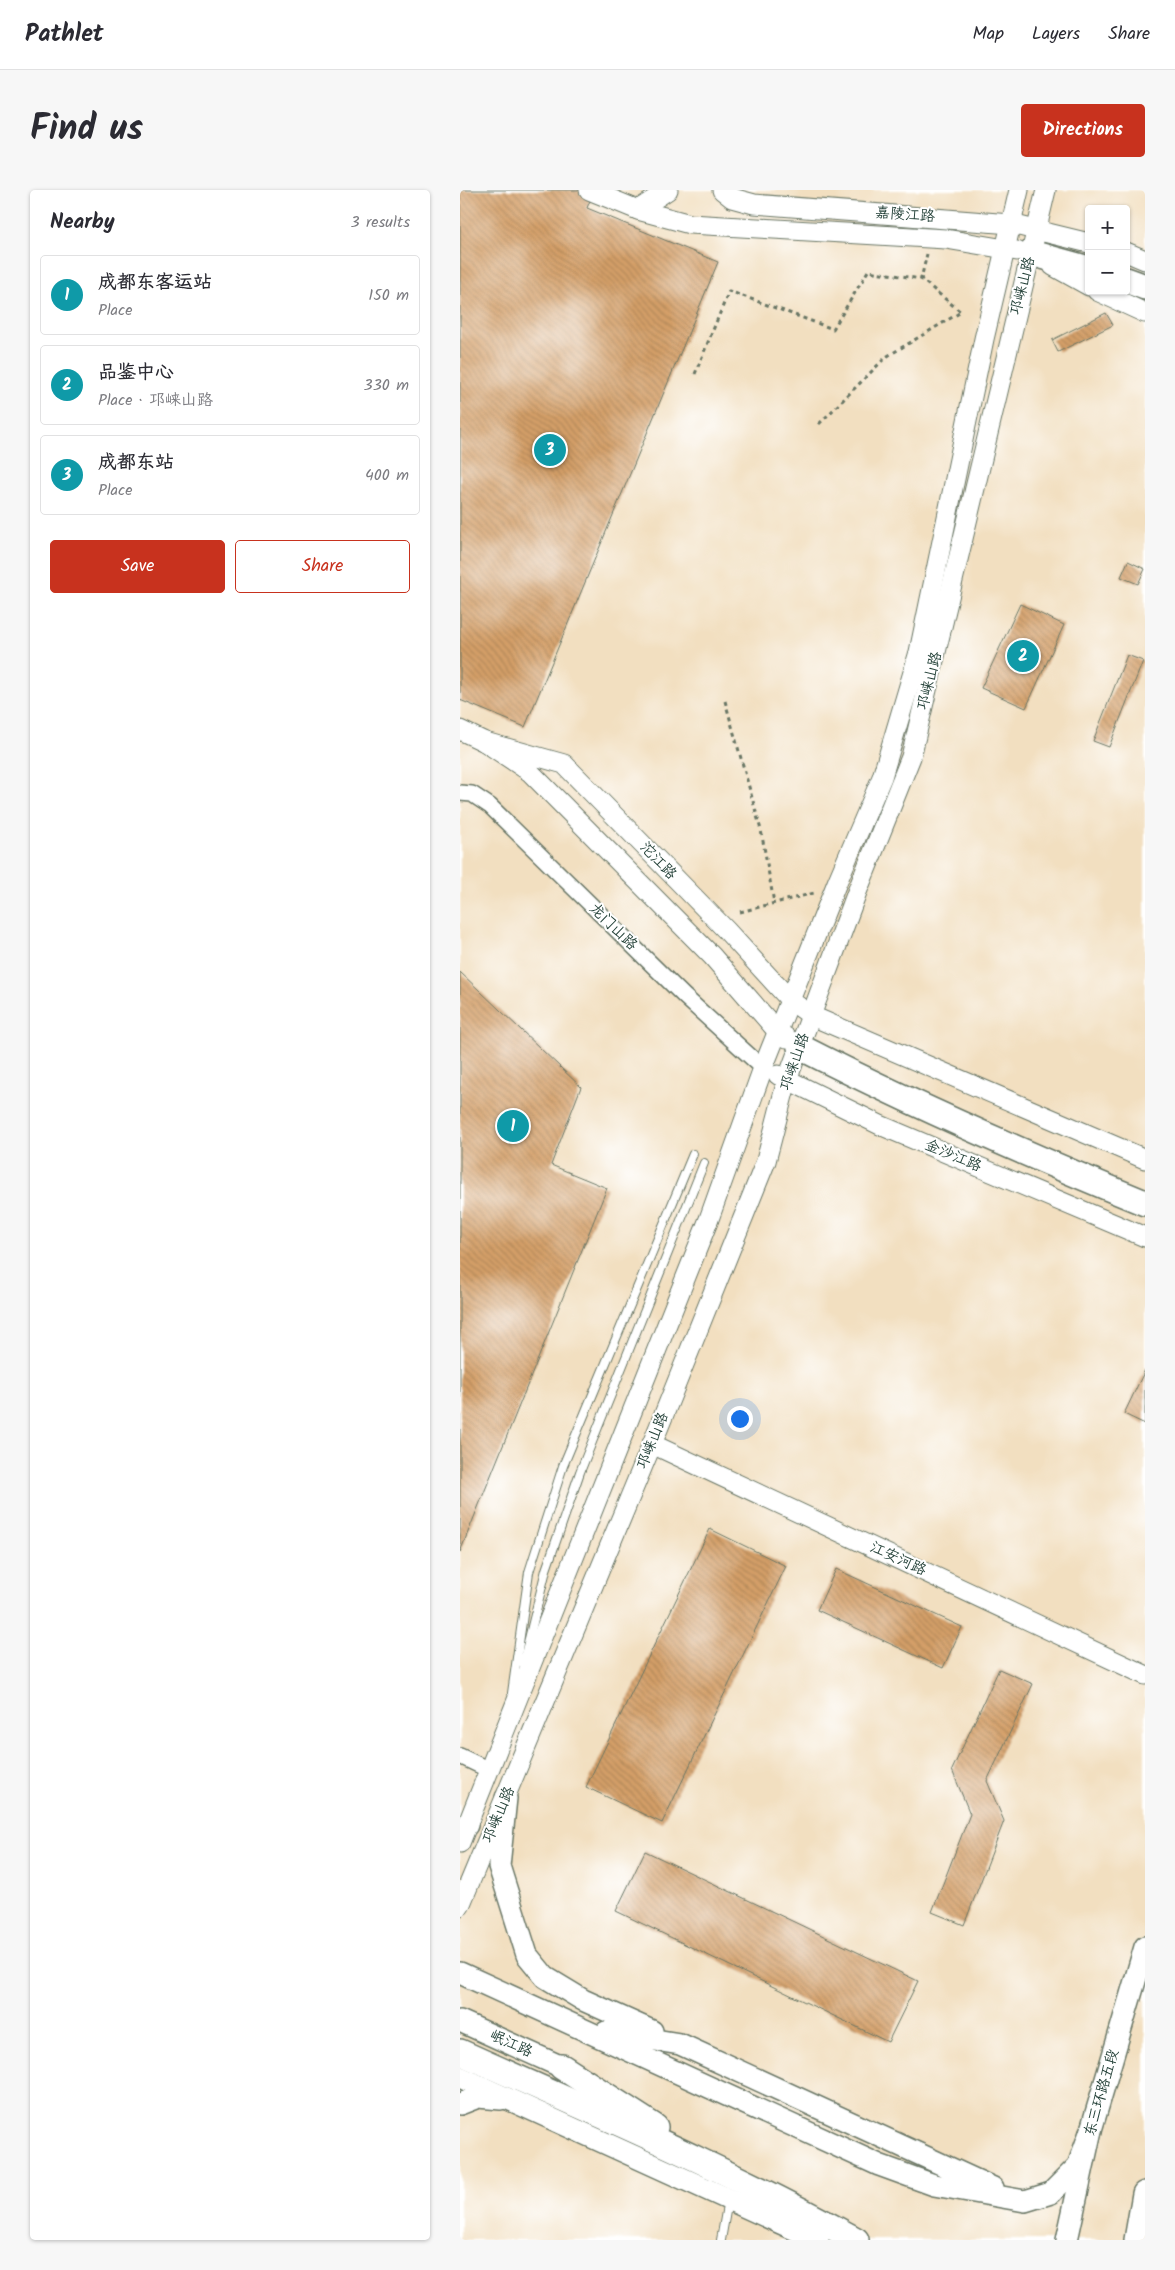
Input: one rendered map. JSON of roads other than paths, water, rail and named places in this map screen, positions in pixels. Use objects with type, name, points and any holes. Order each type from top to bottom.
[{"type":"highway","points":[[1034,241],[1085,267]]},
{"type":"highway","points":[[1130,281],[1145,287]]},
{"type":"highway","points":[[800,1047],[891,1094],[1006,1146],[1145,1203]]},
{"type":"highway","points":[[460,2052],[732,2189],[814,2216],[856,2240]]},
{"type":"highway","points":[[562,2067],[732,2189]]},
{"type":"highway","points":[[1137,2240],[1145,2194]]},
{"type":"main road","points":[[506,1798],[499,1866],[527,1955],[545,1977],[583,2000],[938,2164],[1025,2201]]},
{"type":"main road","name":"东三环路五段","points":[[1067,2240],[1091,2130],[1145,1947]]},
{"type":"main road","points":[[460,1966],[605,2032],[680,2044]]},
{"type":"main road","points":[[460,1973],[888,2168],[934,2185],[1025,2201],[1051,2193],[1078,2166],[1091,2130]]},
{"type":"main road","name":"岷江路","points":[[460,2021],[562,2067]]},
{"type":"main road","points":[[460,2077],[506,2100],[732,2189],[818,2240]]},
{"type":"main road","points":[[460,2104],[478,2097],[506,2100]]},
{"type":"street","points":[[573,190],[607,198]]},
{"type":"street","points":[[589,190],[638,210],[690,224],[930,238],[1005,249],[1034,241]]},
{"type":"street","points":[[638,210],[668,190]]},
{"type":"street","name":"嘉陵江路","points":[[722,190],[732,198],[754,204],[1011,224],[1085,283]]},
{"type":"street","name":"邛崃山路","points":[[462,1833],[508,1723],[709,1219],[763,1068],[835,887],[882,777],[919,652],[1018,190]]},
{"type":"street","name":"邛崃山路","points":[[460,1906],[652,1444],[766,1161],[788,1080],[857,892],[911,757],[1046,190]]},
{"type":"street","name":"嘉陵江路","points":[[1034,241],[1085,243]]},
{"type":"street","points":[[1130,254],[1145,260]]},
{"type":"street","points":[[1106,295],[1145,313]]},
{"type":"street","points":[[460,730],[484,742],[530,772],[712,956],[778,1032],[800,1047]]},
{"type":"street","name":"沱江路","points":[[484,742],[564,764],[727,931],[790,1001],[812,1016]]},
{"type":"street","name":"龙门山路","points":[[460,793],[472,794],[490,806],[685,997],[763,1068]]},
{"type":"street","points":[[812,1016],[1145,1159]]},
{"type":"street","name":"金沙江路","points":[[763,1068],[880,1125],[1145,1237]]},
{"type":"street","name":"江安河路","points":[[652,1444],[1145,1675]]},
{"type":"street","points":[[460,1756],[489,1770]]},
{"type":"lane","points":[[508,1723],[529,1572],[563,1466],[693,1154]]},
{"type":"lane","points":[[508,1723],[546,1570],[580,1472],[704,1163]]},
{"type":"lane","points":[[722,2240],[732,2189]]},
{"type":"place","name":"成都东站","points":[[550,450]]},
{"type":"place","name":"品鉴中心","points":[[1023,656]]},
{"type":"place","name":"成都东客运站","points":[[513,1126]]}]
